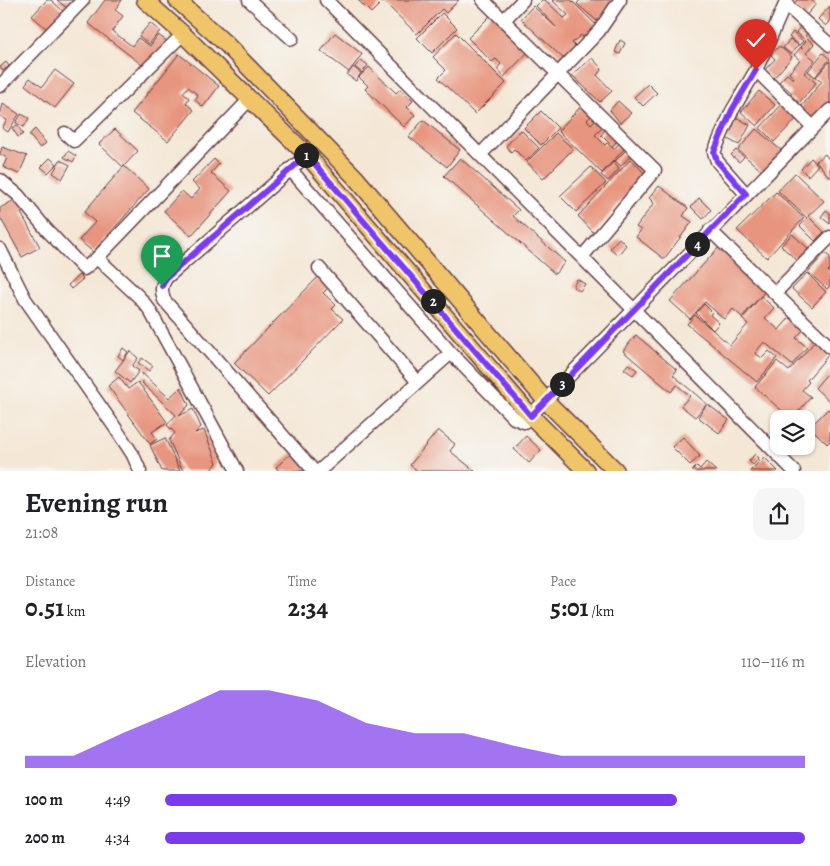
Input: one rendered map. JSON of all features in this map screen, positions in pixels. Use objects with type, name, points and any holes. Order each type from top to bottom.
[{"type":"main road","points":[[145,0],[251,98],[307,155],[531,416],[586,471]]},
{"type":"main road","points":[[177,0],[226,44],[355,177],[546,401],[616,471]]},
{"type":"street","points":[[0,86],[83,0]]},
{"type":"street","points":[[249,0],[292,39]]},
{"type":"street","points":[[326,0],[794,471]]},
{"type":"street","points":[[483,0],[655,170],[582,257]]},
{"type":"street","points":[[504,20],[524,0]]},
{"type":"street","points":[[480,155],[599,31],[620,0]]},
{"type":"street","points":[[746,194],[717,161],[714,152],[732,110],[756,70],[786,2],[830,45]]},
{"type":"street","points":[[65,133],[74,141],[183,34]]},
{"type":"street","points":[[756,70],[813,127]]},
{"type":"street","points":[[0,180],[18,195],[46,229],[84,269],[98,258],[251,98]]},
{"type":"street","points":[[290,169],[451,352],[514,418],[524,422],[710,230],[830,110]]},
{"type":"street","points":[[307,155],[166,278],[162,286],[162,293],[164,300],[314,471]]},
{"type":"street","points":[[710,230],[829,345]]},
{"type":"street","points":[[775,294],[830,237]]},
{"type":"street","points":[[0,249],[25,300],[114,426],[133,455],[140,471]]},
{"type":"street","points":[[98,258],[149,309],[237,471]]},
{"type":"street","points":[[319,268],[418,382]]},
{"type":"street","points":[[319,471],[451,352]]},
{"type":"building","points":[[47,0],[51,0],[63,11],[47,29],[32,16]]},
{"type":"building","points":[[57,0],[76,0],[68,9]]},
{"type":"building","points":[[105,0],[122,0],[115,10],[123,16],[112,31],[132,46],[138,38],[150,46],[158,35],[167,41],[146,68],[88,23]]},
{"type":"building","points":[[358,0],[459,0],[446,13],[442,9],[417,34],[383,1],[371,13]]},
{"type":"building","points":[[542,0],[545,0],[564,18],[568,15],[552,0],[571,0],[599,28],[587,40],[581,35],[572,43],[578,49],[566,61],[521,19],[533,6],[556,27],[536,6]]},
{"type":"building","points":[[580,0],[615,0],[597,21],[577,4]]},
{"type":"building","points":[[797,0],[811,0],[816,4],[805,17],[792,6]]},
{"type":"building","points":[[830,6],[830,22],[826,26],[818,19]]},
{"type":"building","points":[[442,13],[457,28],[432,53],[417,38]]},
{"type":"building","points":[[493,13],[530,50],[504,77],[497,69],[501,64],[496,59],[492,62],[468,38]]},
{"type":"building","points":[[150,23],[160,31],[149,44],[139,36]]},
{"type":"building","points":[[803,24],[810,29],[805,36],[814,44],[806,53],[815,60],[804,73],[816,83],[798,104],[789,97],[792,93],[779,82],[787,74],[793,79],[794,77],[789,73],[800,60],[794,55],[806,41],[796,32]]},
{"type":"building","points":[[793,32],[803,41],[799,45],[789,37]]},
{"type":"building","points":[[335,33],[362,54],[349,72],[321,51]]},
{"type":"building","points":[[456,33],[506,83],[475,114],[438,78],[446,70],[433,57]]},
{"type":"building","points":[[790,39],[798,45],[791,54],[783,48]]},
{"type":"building","points":[[620,40],[625,43],[620,54],[615,52]]},
{"type":"building","points":[[779,46],[792,57],[773,79],[764,71],[775,59],[771,55]]},
{"type":"building","points":[[823,53],[830,59],[815,77],[808,71]]},
{"type":"building","points":[[179,54],[219,86],[203,107],[195,100],[198,95],[188,87],[183,93],[189,98],[186,103],[194,110],[168,141],[132,113]]},
{"type":"building","points":[[592,58],[602,69],[597,75],[612,91],[600,102],[572,75]]},
{"type":"building","points":[[361,60],[368,65],[362,73],[355,67]]},
{"type":"building","points":[[830,61],[830,105],[814,120],[801,107],[822,81],[816,77]]},
{"type":"building","points":[[6,62],[9,66],[3,71],[0,67]]},
{"type":"building","points":[[353,67],[361,73],[356,81],[347,75]]},
{"type":"building","points":[[369,67],[396,93],[400,89],[413,101],[407,107],[415,115],[404,127],[365,89],[368,86],[359,77]]},
{"type":"building","points":[[55,70],[74,84],[55,108],[25,85],[30,78],[42,87]]},
{"type":"building","points":[[648,84],[657,93],[643,106],[634,97]]},
{"type":"building","points":[[759,91],[775,105],[757,126],[741,112]]},
{"type":"building","points":[[618,101],[631,113],[620,123],[610,110]]},
{"type":"building","points":[[784,102],[799,116],[774,142],[760,128]]},
{"type":"building","points":[[3,104],[19,114],[8,132],[2,128],[7,120],[0,116]]},
{"type":"building","points":[[583,104],[593,114],[587,120],[591,124],[597,118],[605,125],[595,135],[605,145],[607,143],[614,149],[621,142],[626,147],[602,173],[558,131]]},
{"type":"building","points":[[541,111],[558,128],[541,145],[524,128]]},
{"type":"building","points":[[21,114],[29,118],[24,127],[16,123]]},
{"type":"building","points":[[736,117],[750,125],[739,145],[724,137]]},
{"type":"building","points":[[423,120],[460,150],[447,167],[409,137]]},
{"type":"building","points":[[17,125],[23,134],[18,137],[12,128]]},
{"type":"building","points":[[35,129],[46,143],[40,148],[29,135]]},
{"type":"building","points":[[115,129],[138,151],[123,167],[99,144]]},
{"type":"building","points":[[756,129],[782,151],[763,172],[738,150]]},
{"type":"building","points":[[521,130],[539,148],[526,161],[514,149],[511,152],[506,146]]},
{"type":"building","points":[[605,130],[617,141],[612,146],[601,135]]},
{"type":"building","points":[[556,133],[573,149],[543,179],[527,162]]},
{"type":"building","points":[[2,147],[27,156],[19,174],[3,167],[7,158],[0,154]]},
{"type":"building","points":[[627,149],[632,154],[621,166],[615,161]]},
{"type":"building","points":[[736,150],[744,157],[739,162],[731,155]]},
{"type":"building","points":[[68,151],[76,156],[73,162],[64,157]]},
{"type":"building","points":[[825,154],[830,161],[830,178],[816,161]]},
{"type":"building","points":[[50,158],[57,164],[48,173],[41,167]]},
{"type":"building","points":[[460,158],[519,210],[513,216],[565,262],[555,274],[444,176]]},
{"type":"building","points":[[811,158],[818,165],[808,176],[801,169]]},
{"type":"building","points":[[214,159],[219,164],[211,173],[231,191],[191,236],[164,211],[182,191],[191,199],[200,189],[192,182]]},
{"type":"building","points":[[631,159],[644,173],[594,233],[578,216]]},
{"type":"building","points":[[60,160],[70,165],[62,179],[53,173]]},
{"type":"building","points":[[613,162],[619,169],[608,181],[601,175]]},
{"type":"building","points":[[124,166],[149,189],[93,252],[79,240],[95,222],[84,212]]},
{"type":"building","points":[[591,167],[606,183],[576,212],[560,196]]},
{"type":"building","points":[[795,173],[824,201],[808,216],[824,232],[815,241],[800,226],[807,218],[778,191]]},
{"type":"building","points":[[659,186],[688,208],[683,216],[692,222],[664,259],[636,237],[641,230],[636,227],[654,203],[649,198]]},
{"type":"building","points":[[776,192],[804,218],[767,258],[737,230]]},
{"type":"building","points":[[18,198],[25,211],[21,213],[40,247],[22,257],[0,217],[0,208]]},
{"type":"building","points":[[699,198],[711,210],[703,219],[691,207]]},
{"type":"building","points":[[826,210],[830,213],[830,224],[821,217]]},
{"type":"building","points":[[792,234],[809,249],[798,261],[781,246]]},
{"type":"building","points":[[619,238],[626,245],[618,255],[610,248]]},
{"type":"building","points":[[161,241],[172,253],[154,270],[143,257]]},
{"type":"building","points":[[720,246],[767,289],[742,317],[733,309],[724,319],[705,302],[690,319],[670,301]]},
{"type":"building","points":[[825,253],[830,257],[830,269],[828,271],[830,273],[830,286],[827,289],[808,272]]},
{"type":"building","points":[[807,273],[826,292],[812,307],[792,289]]},
{"type":"building","points":[[79,275],[83,279],[71,289],[68,285]]},
{"type":"building","points":[[320,275],[331,285],[323,293],[336,305],[332,309],[343,319],[268,396],[234,363]]},
{"type":"building","points":[[577,279],[585,284],[580,291],[573,287]]},
{"type":"building","points":[[761,296],[774,308],[765,318],[779,330],[790,317],[804,329],[796,338],[807,347],[792,365],[764,342],[755,353],[762,358],[769,351],[777,358],[757,382],[687,324],[695,315],[730,345],[748,324],[742,319]]},
{"type":"building","points":[[704,304],[712,312],[710,315],[719,323],[713,330],[696,313]]},
{"type":"building","points":[[636,335],[677,370],[673,375],[707,404],[695,417],[681,406],[690,396],[677,385],[671,392],[623,351]]},
{"type":"building","points":[[817,339],[830,353],[807,380],[809,382],[802,390],[811,397],[800,410],[781,410],[755,387],[777,361],[789,371]]},
{"type":"building","points":[[123,348],[128,352],[123,360],[118,356]]},
{"type":"building","points":[[130,351],[138,358],[132,366],[139,371],[130,383],[115,371]]},
{"type":"building","points":[[142,358],[153,366],[149,371],[138,363]]},
{"type":"building","points":[[628,364],[637,370],[633,375],[624,369]]},
{"type":"building","points":[[830,370],[830,402],[815,388]]},
{"type":"building","points":[[142,373],[169,398],[181,387],[189,405],[179,416],[193,409],[201,427],[195,433],[204,430],[217,463],[210,471],[183,471],[169,440],[175,433],[167,425],[176,415],[143,384]]},
{"type":"building","points":[[119,377],[128,389],[138,382],[167,422],[152,432],[157,439],[150,444],[108,386]]},
{"type":"building","points":[[707,404],[729,420],[719,433],[698,417]]},
{"type":"building","points":[[828,409],[830,411],[830,441],[827,444],[815,432],[815,422]]},
{"type":"building","points":[[438,430],[455,444],[450,451],[475,471],[418,471],[410,465]]},
{"type":"building","points":[[526,436],[541,450],[529,463],[514,449]]},
{"type":"building","points":[[683,437],[700,456],[690,465],[672,447]]},
{"type":"building","points":[[165,438],[180,471],[162,471],[150,445]]},
{"type":"building","points":[[294,451],[311,471],[279,471],[276,467]]},
{"type":"building","points":[[755,454],[759,458],[753,465],[749,461]]},
{"type":"building","points":[[764,457],[778,471],[750,471]]},
{"type":"building","points":[[706,462],[716,471],[692,471],[697,466],[700,469]]},
{"type":"route","points":[[162,286],[166,278],[307,155],[531,416],[746,194],[717,161],[714,152],[732,110],[756,70]]}]
